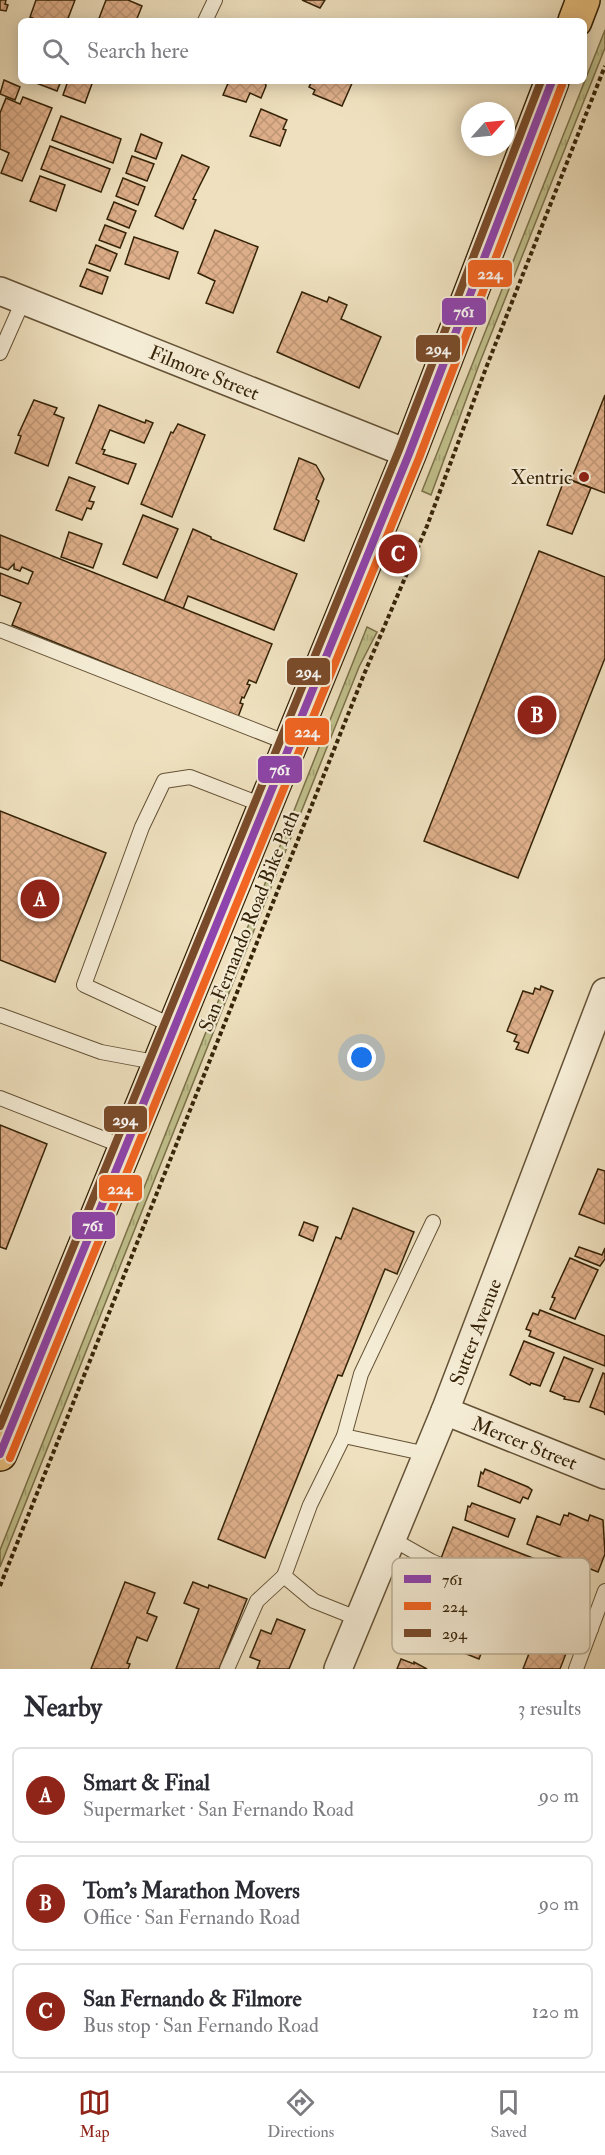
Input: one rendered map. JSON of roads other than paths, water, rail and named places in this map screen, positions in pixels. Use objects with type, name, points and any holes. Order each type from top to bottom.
[{"type":"main road","points":[[576,18],[583,0]]},
{"type":"main road","points":[[0,1454],[409,454],[551,84]]},
{"type":"street","name":"Filmore Street","points":[[12,296],[409,454]]},
{"type":"street","name":"Sutter Avenue","points":[[338,1669],[445,1411],[605,992]]},
{"type":"street","name":"Mercer Street","points":[[445,1411],[605,1475]]},
{"type":"lane","points":[[206,18],[215,0]]},
{"type":"lane","points":[[0,352],[12,296]]},
{"type":"lane","points":[[0,630],[290,744]]},
{"type":"lane","points":[[174,1028],[84,986],[142,827],[164,781],[190,777],[265,806]]},
{"type":"lane","points":[[0,1015],[101,1052],[160,1063]]},
{"type":"lane","points":[[0,1098],[125,1147]]},
{"type":"lane","points":[[227,1669],[257,1601],[284,1576],[310,1505],[344,1436],[361,1374],[433,1222]]},
{"type":"lane","points":[[344,1436],[427,1454]]},
{"type":"lane","points":[[392,1539],[425,1558]]},
{"type":"lane","points":[[284,1576],[314,1601],[359,1619]]},
{"type":"lane","points":[[591,1629],[605,1591]]},
{"type":"lane","points":[[576,1669],[582,1654]]},
{"type":"place","name":"Xentric","points":[[584,477]]},
{"type":"place","name":"San Fernando & Filmore","points":[[398,554]]},
{"type":"place","name":"Tom's Marathon Movers","points":[[537,715]]},
{"type":"place","name":"Smart & Final","points":[[40,899]]}]
